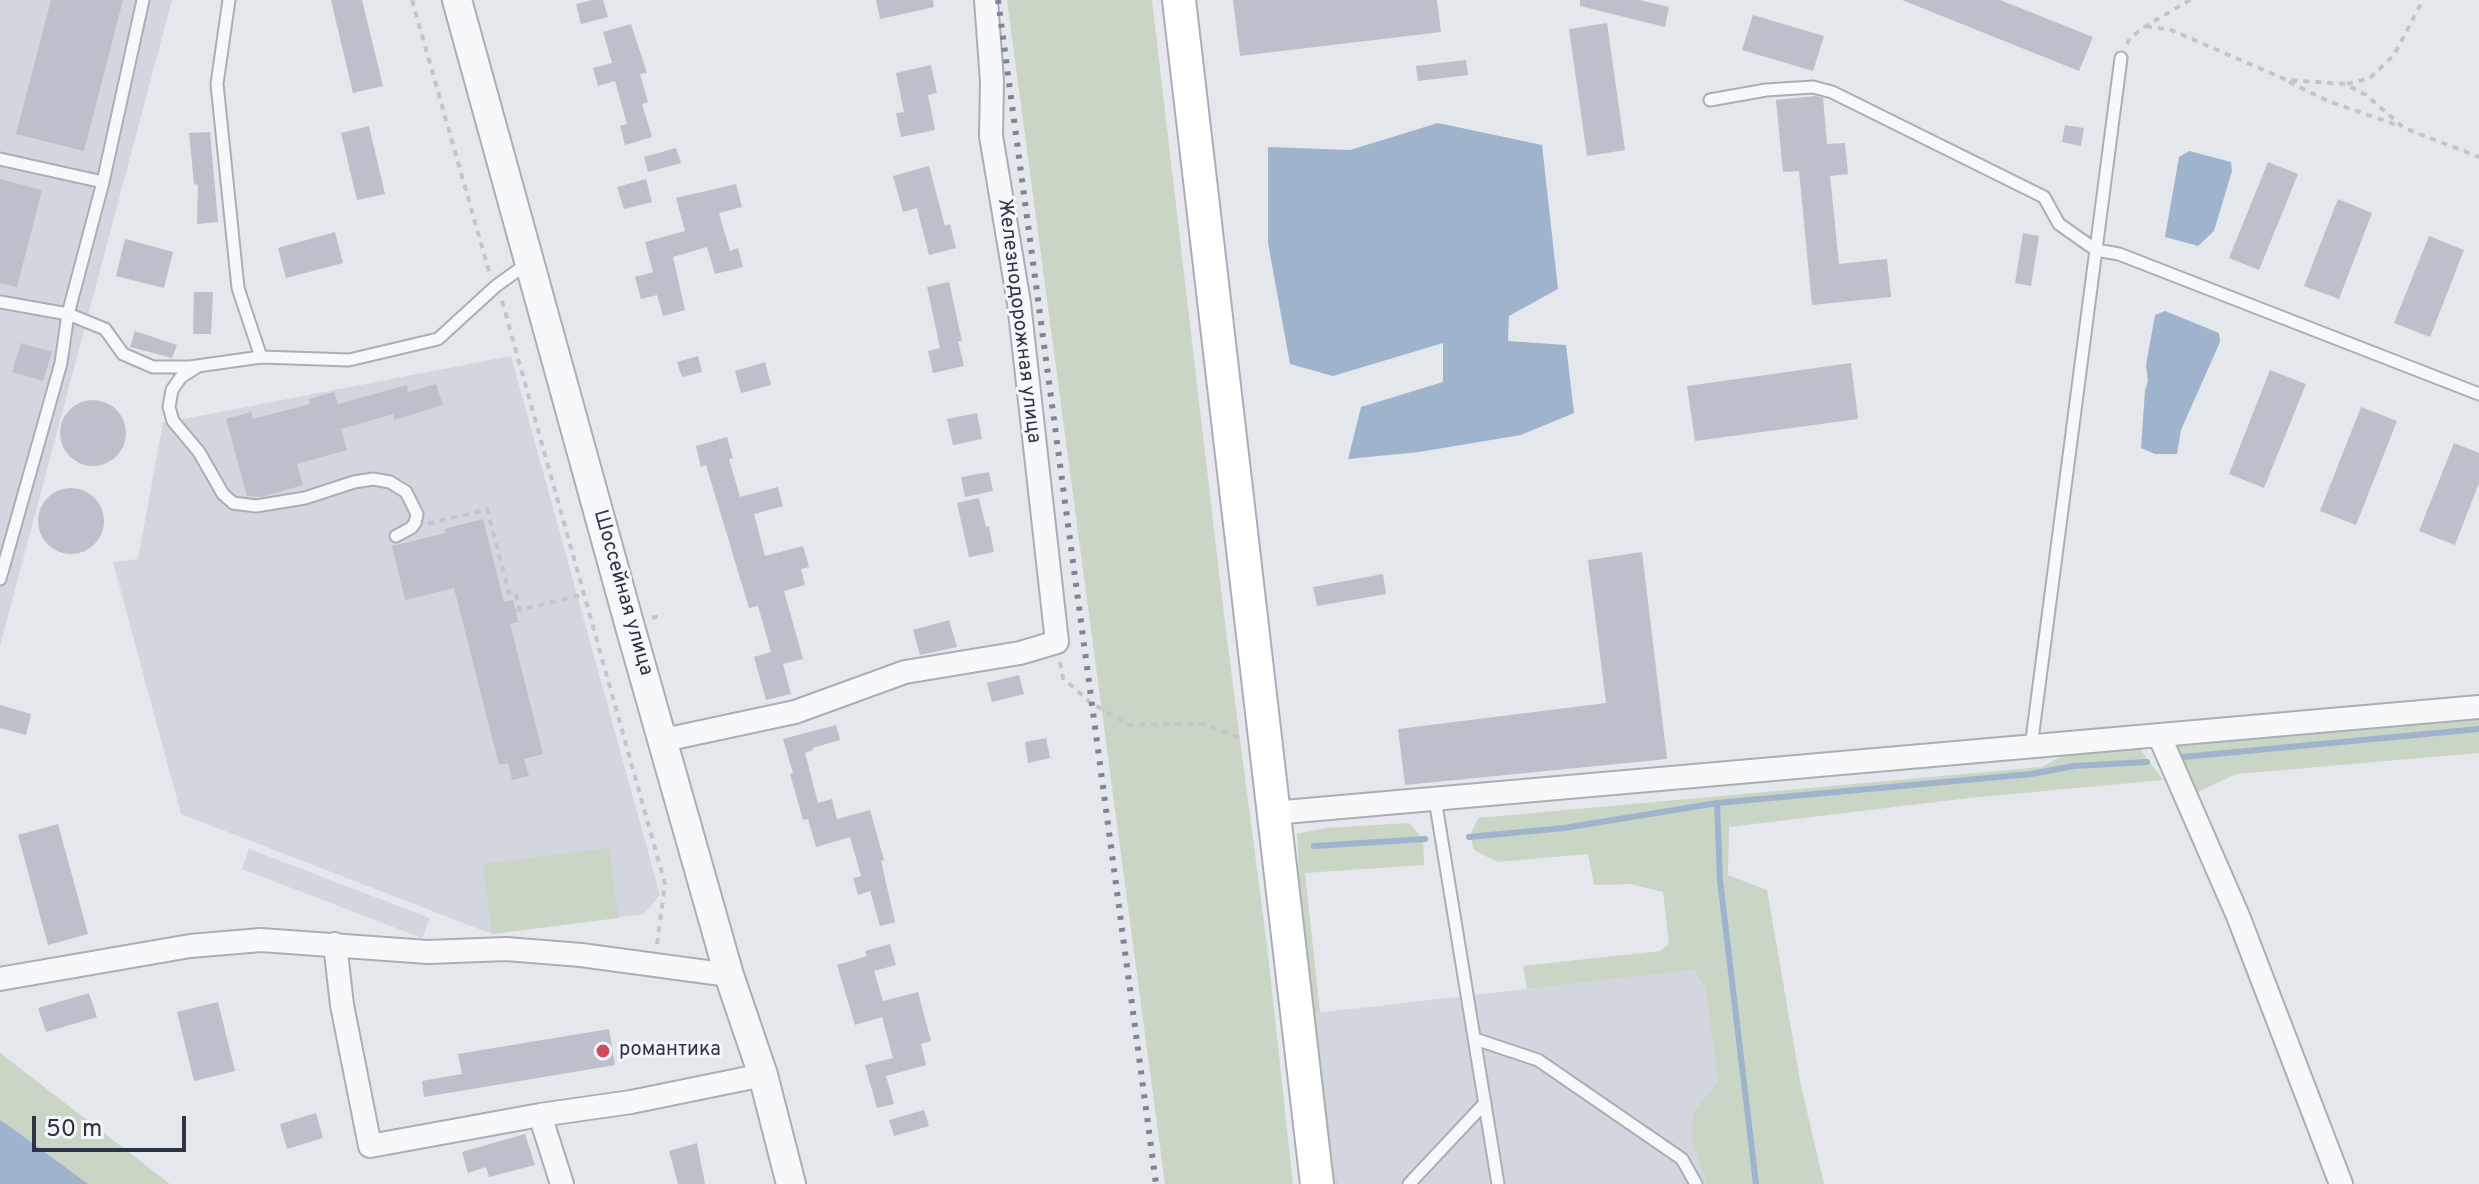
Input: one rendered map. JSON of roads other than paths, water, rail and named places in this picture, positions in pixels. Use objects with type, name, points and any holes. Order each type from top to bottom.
[{"type":"main road","points":[[1179,0],[1317,1184]]},
{"type":"street","name":"Шоссейная улица","points":[[457,0],[629,623],[729,975],[763,1075],[791,1184]]},
{"type":"street","name":"Железнодорожная улица","points":[[664,740],[795,712],[905,672],[1020,653],[1057,642],[1019,303],[991,136],[992,81],[986,0]]},
{"type":"street","points":[[1273,813],[2479,707]]},
{"type":"street","points":[[2159,735],[2238,916],[2341,1184]]},
{"type":"street","points":[[0,979],[190,946],[261,940],[428,952],[506,949],[581,955],[729,975]]},
{"type":"street","points":[[335,944],[345,1019],[370,1146],[631,1102],[763,1075]]},
{"type":"street","points":[[540,1115],[562,1184]]},
{"type":"lane","points":[[0,579],[61,363],[68,314],[103,182],[143,0]]},
{"type":"lane","points":[[229,0],[217,84],[238,288],[261,357]]},
{"type":"lane","points":[[2031,747],[2121,58]]},
{"type":"lane","points":[[1710,100],[1766,90],[1813,87],[1832,92],[2044,197],[2059,224],[2096,250],[2119,254],[2479,394]]},
{"type":"lane","points":[[0,159],[103,182]]},
{"type":"lane","points":[[0,302],[68,314],[105,329],[123,354],[153,367],[197,366],[261,357],[349,360],[438,339],[496,286],[530,262]]},
{"type":"lane","points":[[197,366],[181,377],[172,390],[169,407],[173,421],[199,452],[223,494],[233,503],[256,506],[305,498],[354,482],[390,482],[406,492],[417,514],[411,528],[396,536]]},
{"type":"lane","points":[[1435,799],[1498,1184]]},
{"type":"lane","points":[[1475,1039],[1538,1060],[1682,1159],[1696,1184]]},
{"type":"lane","points":[[1409,1184],[1485,1103]]},
{"type":"water","points":[[1438,123],[1542,145],[1558,289],[1509,316],[1508,341],[1566,345],[1574,413],[1521,435],[1419,452],[1348,459],[1361,407],[1443,382],[1443,343],[1333,376],[1290,364],[1268,243],[1268,147],[1350,150]]},
{"type":"water","points":[[2189,151],[2231,162],[2232,171],[2214,231],[2198,246],[2165,237],[2179,157]]},
{"type":"water","points":[[2165,311],[2219,333],[2220,342],[2181,430],[2177,454],[2155,454],[2141,448],[2148,381],[2146,365],[2155,315]]},
{"type":"water","points":[[0,1120],[5,1123],[88,1184],[0,1184]]},
{"type":"waterway","points":[[2183,757],[2479,729]]},
{"type":"waterway","points":[[1469,837],[1564,828],[1717,803],[2031,774],[2074,766],[2147,762]]},
{"type":"waterway","points":[[1717,803],[1720,880],[1756,1184]]},
{"type":"waterway","points":[[1314,846],[1425,839]]},
{"type":"railway","points":[[998,0],[1156,1184]]},
{"type":"place","name":"романтика","points":[[603,1051]]}]
